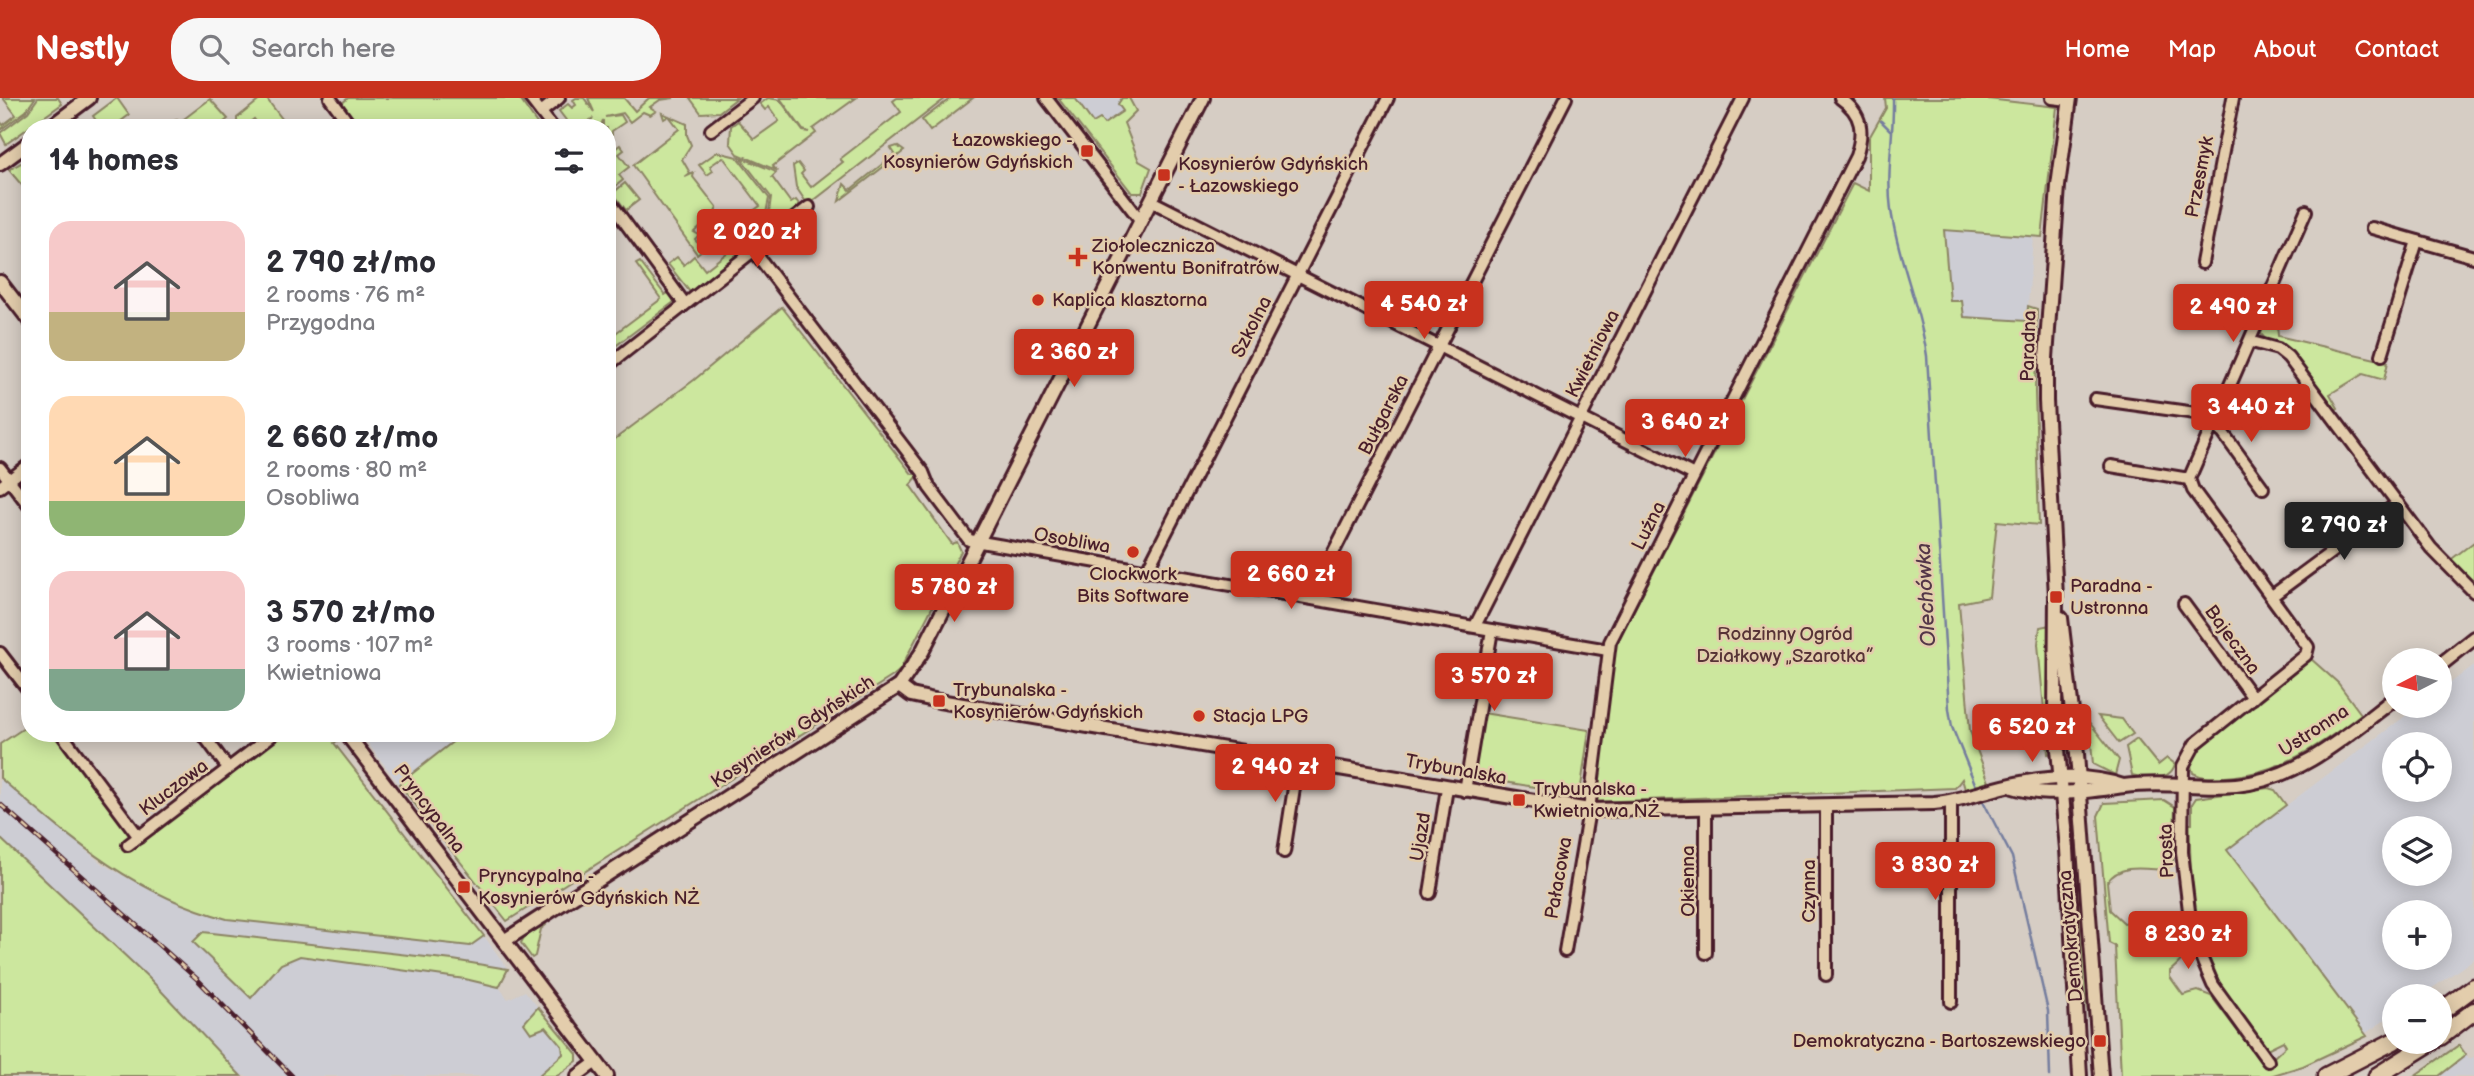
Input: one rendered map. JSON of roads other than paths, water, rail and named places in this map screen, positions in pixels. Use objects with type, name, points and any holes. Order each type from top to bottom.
[{"type":"main road","points":[[2452,1003],[2474,987]]},
{"type":"main road","points":[[2452,1028],[2474,1011]]},
{"type":"main road","points":[[2326,1076],[2382,1047]]},
{"type":"main road","points":[[2377,1076],[2412,1054]]},
{"type":"street","points":[[61,119],[89,98]]},
{"type":"street","points":[[330,98],[345,119]]},
{"type":"street","points":[[530,98],[546,119]]},
{"type":"street","points":[[541,112],[559,98]]},
{"type":"street","points":[[711,130],[753,98]]},
{"type":"street","points":[[1046,98],[1141,220]]},
{"type":"street","name":"Kosynierów Gdyńskich","points":[[503,941],[899,686],[922,652],[1203,98]]},
{"type":"street","name":"Szkolna","points":[[1146,572],[1388,98]]},
{"type":"street","name":"Bułgarska","points":[[1310,598],[1566,98]]},
{"type":"street","name":"Kwietniowa","points":[[1475,626],[1743,98]]},
{"type":"street","name":"Luźna","points":[[1589,810],[1608,650],[1694,475],[1844,183],[1862,139],[1860,121],[1840,98]]},
{"type":"street","points":[[2052,98],[2070,99]]},
{"type":"street","name":"Przesmyk","points":[[2202,263],[2233,98]]},
{"type":"street","name":"Paradna","points":[[2063,792],[2055,716],[2056,597],[2046,358],[2058,186],[2070,99]]},
{"type":"street","points":[[0,164],[21,149]]},
{"type":"street","points":[[1151,201],[1694,475]]},
{"type":"street","points":[[616,359],[809,207]]},
{"type":"street","points":[[616,210],[685,304]]},
{"type":"street","points":[[2306,211],[2252,342],[2191,477],[2193,490],[2272,596],[2398,503]]},
{"type":"street","points":[[2372,228],[2474,257]]},
{"type":"street","points":[[2382,355],[2417,241]]},
{"type":"street","points":[[754,251],[923,472],[929,487],[966,538],[978,542]]},
{"type":"street","points":[[0,282],[21,309]]},
{"type":"street","points":[[2252,342],[2278,349],[2288,357],[2448,568],[2474,592]]},
{"type":"street","points":[[2095,400],[2215,421],[2263,488]]},
{"type":"street","points":[[2111,466],[2191,477]]},
{"type":"street","points":[[0,468],[5,483],[21,498]]},
{"type":"street","points":[[5,483],[21,471]]},
{"type":"street","name":"Osobliwa","points":[[978,542],[1608,650]]},
{"type":"street","name":"Prosta","points":[[2268,1061],[2213,985],[2194,944],[2182,852],[2182,786],[2183,766],[2191,749],[2308,652],[2306,643],[2272,596]]},
{"type":"street","name":"Paradna","points":[[2056,597],[2062,621],[2078,792]]},
{"type":"street","name":"Bajeczna","points":[[2184,604],[2253,698]]},
{"type":"street","points":[[1465,791],[1492,630]]},
{"type":"street","points":[[2452,655],[2474,638]]},
{"type":"street","points":[[0,653],[21,680]]},
{"type":"street","name":"Trybunalska","points":[[899,686],[911,695],[939,701],[1589,810],[1951,802],[2013,787],[2078,792]]},
{"type":"street","name":"Ustronna","points":[[2078,792],[2109,791],[2123,786],[2238,785],[2260,781],[2293,769],[2329,748],[2382,708]]},
{"type":"street","points":[[68,742],[139,837]]},
{"type":"street","points":[[209,742],[228,768]]},
{"type":"street","name":"Kluczowa","points":[[128,845],[263,742]]},
{"type":"street","name":"Pryncypalna","points":[[353,742],[607,1076]]},
{"type":"street","points":[[1284,852],[1298,762]]},
{"type":"street","name":"Trybunalska","points":[[2013,787],[2024,782],[2078,779]]},
{"type":"street","name":"Ustronna","points":[[2078,779],[2110,781],[2123,786]]},
{"type":"street","name":"Ujazd","points":[[1430,892],[1447,788]]},
{"type":"street","name":"Demokratyczna","points":[[2063,792],[2080,1076]]},
{"type":"street","name":"Demokratyczna","points":[[2078,792],[2101,1076]]},
{"type":"street","points":[[1951,802],[1951,1002]]},
{"type":"street","name":"Czynna","points":[[1826,806],[1826,975]]},
{"type":"street","name":"Okienna","points":[[1706,809],[1706,953]]},
{"type":"street","name":"Pałacowa","points":[[1565,951],[1589,810]]},
{"type":"street","points":[[577,1076],[596,1062]]},
{"type":"waterway","name":"Olechówka","points":[[1893,98],[1891,210],[1927,356],[1949,709],[1952,727],[1978,791]]},
{"type":"waterway","points":[[1881,121],[1891,131]]},
{"type":"waterway","name":"Olechówka","points":[[1981,797],[2012,857],[2048,1011],[2050,1076]]},
{"type":"railway","points":[[0,804],[197,979],[292,1076]]},
{"type":"place","name":"Łazowskiego - Kosynierów Gdyńskich","points":[[1087,151]]},
{"type":"place","name":"Kosynierów Gdyńskich - Łazowskiego","points":[[1164,175]]},
{"type":"place","name":"Ziołolecznicza Konwentu Bonifratrów","points":[[1078,257]]},
{"type":"place","name":"Kaplica klasztorna","points":[[1038,300]]},
{"type":"place","name":"Clockwork Bits Software","points":[[1133,552]]},
{"type":"place","name":"Paradna - Ustronna","points":[[2056,597]]},
{"type":"place","name":"Trybunalska - Kosynierów Gdyńskich","points":[[939,701]]},
{"type":"place","name":"Stacja LPG","points":[[1199,716]]},
{"type":"place","name":"Trybunalska - Kwietniowa NŻ","points":[[1519,800]]},
{"type":"place","name":"Pryncypalna - Kosynierów Gdyńskich NŻ","points":[[464,887]]},
{"type":"place","name":"Demokratyczna - Bartoszewskiego","points":[[2100,1041]]},
{"type":"park label","name":"Rodzinny Ogród Działkowy „Szarotka”","points":[[1785,645]]}]
